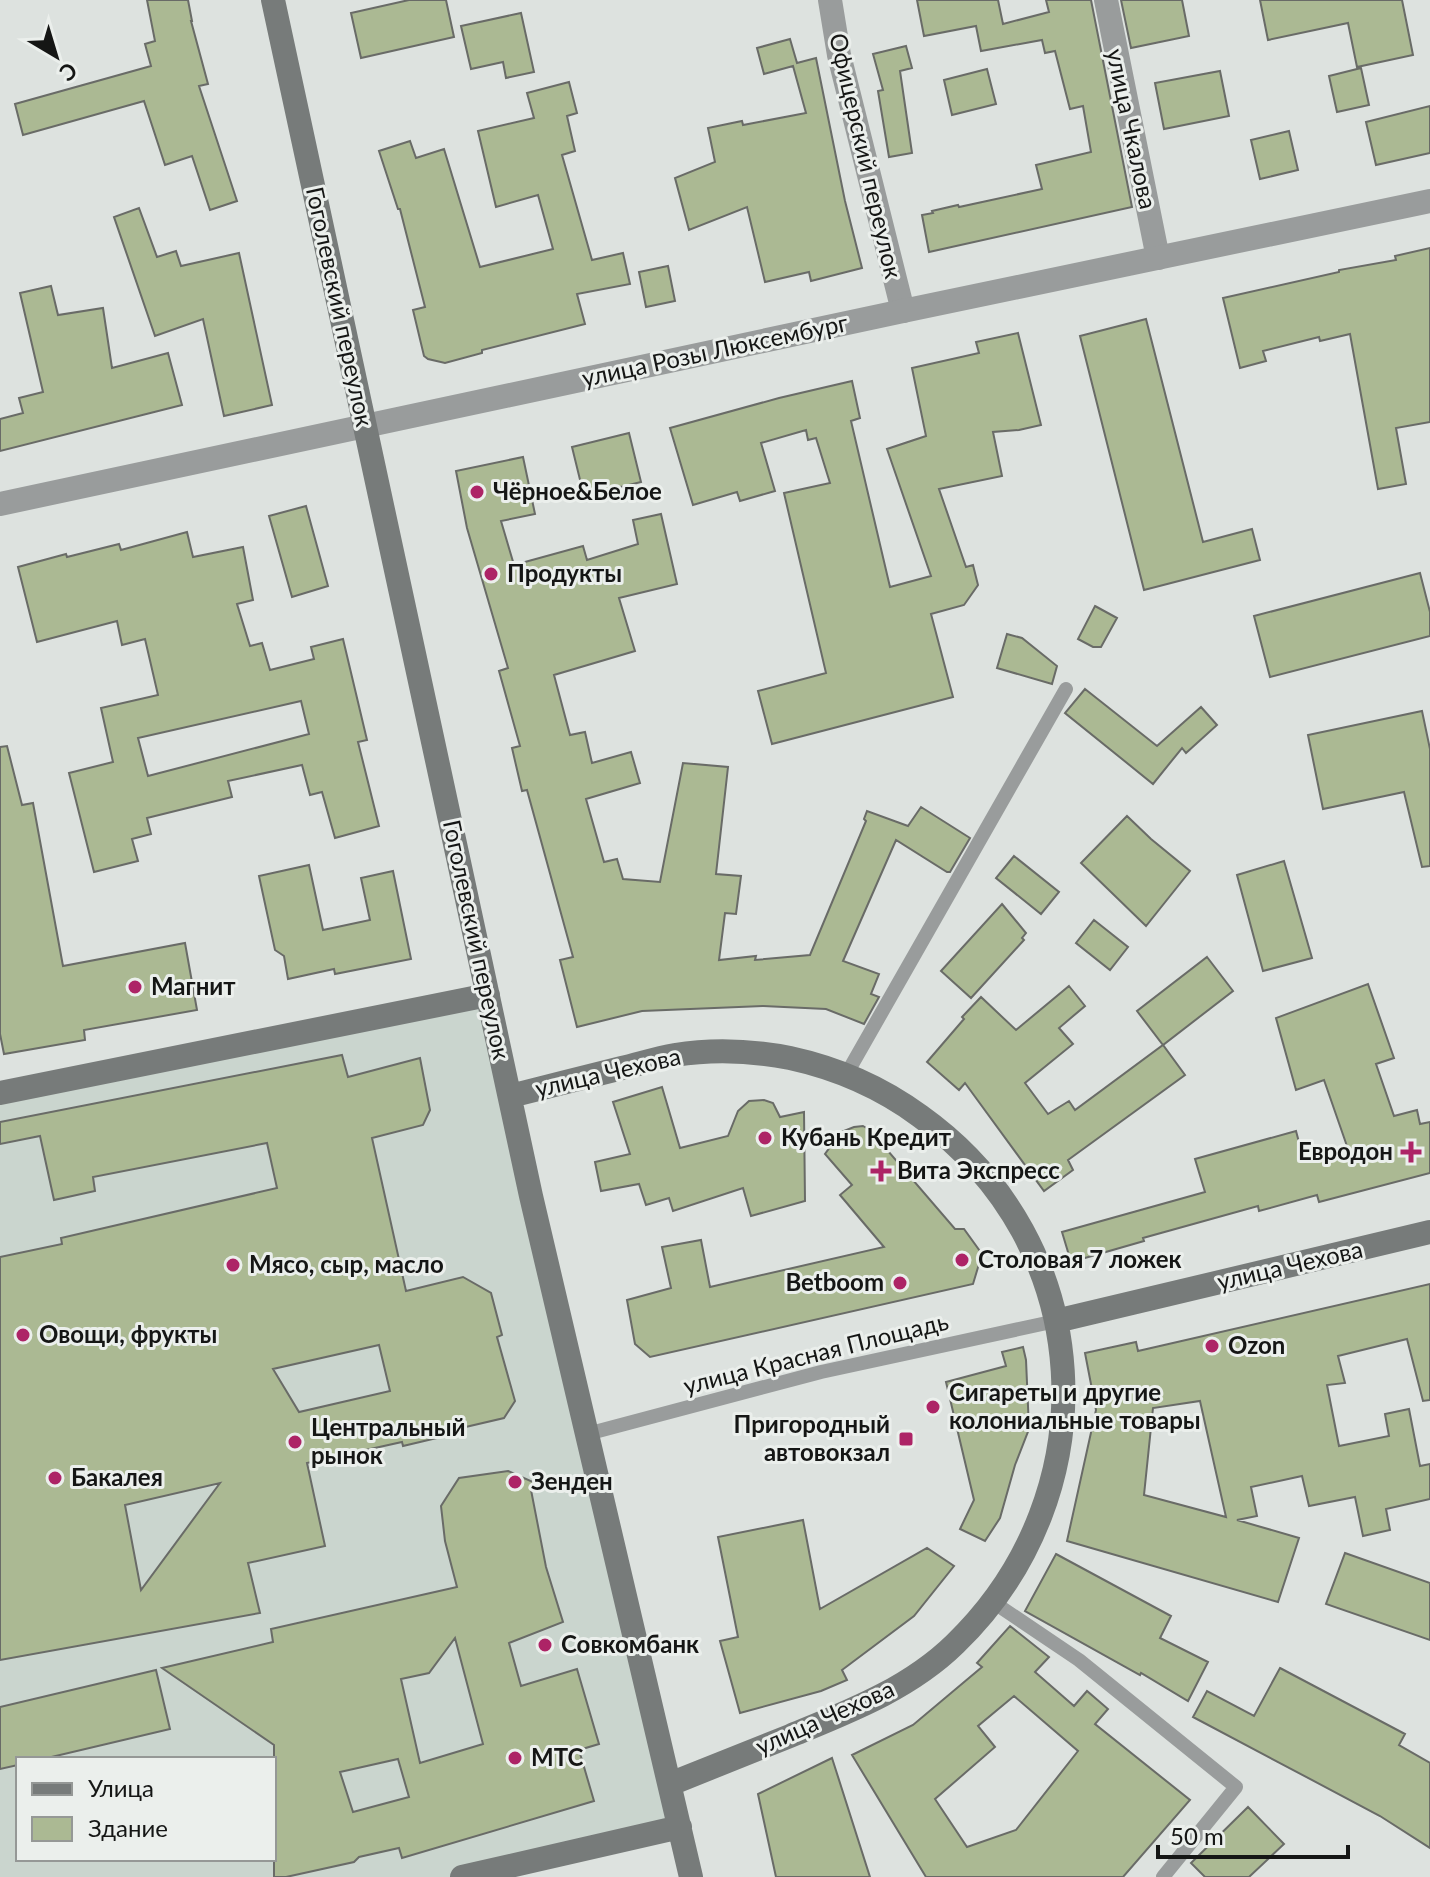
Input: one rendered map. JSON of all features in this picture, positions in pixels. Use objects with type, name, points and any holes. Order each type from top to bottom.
[{"type":"main road","name":"Гоголевский переулок","points":[[273,0],[534,1211],[691,1877]]},
{"type":"main road","points":[[0,1093],[488,995]]},
{"type":"main road","name":"улица Чехова","points":[[510,1096],[676,1055],[733,1052],[791,1058],[846,1075],[898,1100],[945,1133],[985,1175],[1018,1222],[1043,1274],[1056,1321],[1064,1387],[1060,1444],[1047,1501],[1024,1554],[993,1602],[954,1645],[908,1681],[858,1708],[670,1784]]},
{"type":"main road","name":"улица Чехова","points":[[1056,1321],[1430,1232]]},
{"type":"main road","points":[[462,1877],[680,1827]]},
{"type":"street","name":"Офицерский переулок","points":[[830,0],[839,55],[903,311]]},
{"type":"street","name":"улица Чкалова","points":[[1106,0],[1158,258]]},
{"type":"street","name":"улица Розы Люксембург","points":[[0,504],[1430,201]]},
{"type":"lane","points":[[846,1075],[1066,689]]},
{"type":"lane","name":"улица Красная Площадь","points":[[587,1434],[821,1372],[1056,1321]]},
{"type":"lane","points":[[993,1602],[1079,1660],[1236,1787],[1163,1877]]},
{"type":"shaded area","name":"Центральный рынок","points":[[488,995],[680,1827],[462,1877],[0,1877],[0,1093]]},
{"type":"building","points":[[147,0],[188,0],[208,84],[199,86],[237,201],[210,210],[192,156],[165,165],[144,101],[23,135],[15,104],[151,66],[145,44],[155,41]]},
{"type":"building","points":[[409,0],[446,0],[454,37],[361,58],[351,13]]},
{"type":"building","points":[[917,0],[998,0],[1003,24],[1049,12],[1046,0],[1091,0],[1132,207],[929,252],[922,215],[1042,189],[1036,165],[1091,152],[1083,106],[1070,109],[1055,51],[1045,53],[1042,40],[981,51],[976,26],[924,36]]},
{"type":"building","points":[[1121,0],[1182,0],[1189,36],[1131,48]]},
{"type":"building","points":[[1260,0],[1402,0],[1413,55],[1357,67],[1348,23],[1268,40]]},
{"type":"building","points":[[521,13],[534,72],[506,78],[503,62],[471,69],[461,26]]},
{"type":"building","points":[[790,39],[797,63],[816,58],[862,268],[811,281],[809,272],[765,282],[747,207],[689,230],[675,178],[715,162],[708,128],[806,113],[793,66],[764,74],[757,48]]},
{"type":"building","points":[[906,46],[912,68],[900,71],[912,153],[889,157],[878,91],[883,90],[873,54]]},
{"type":"building","points":[[1361,68],[1369,105],[1337,112],[1329,76]]},
{"type":"building","points":[[987,69],[996,104],[952,115],[944,80]]},
{"type":"building","points":[[1220,71],[1229,116],[1164,129],[1155,83]]},
{"type":"building","points":[[569,82],[577,113],[567,116],[575,151],[562,155],[592,260],[623,253],[630,284],[577,294],[585,324],[482,350],[482,353],[445,363],[428,359],[424,356],[413,310],[425,307],[400,209],[379,151],[410,141],[416,158],[444,149],[480,267],[553,249],[538,195],[496,207],[478,131],[534,118],[527,93]]},
{"type":"building","points":[[1430,106],[1430,153],[1376,165],[1366,122]]},
{"type":"building","points":[[1289,131],[1298,170],[1260,179],[1251,140]]},
{"type":"building","points":[[139,208],[157,257],[176,251],[181,266],[239,253],[272,405],[224,416],[203,319],[155,336],[114,217]]},
{"type":"building","points":[[1430,248],[1430,422],[1396,428],[1406,484],[1378,489],[1350,334],[1320,341],[1319,337],[1263,351],[1266,361],[1240,368],[1223,298],[1339,270],[1396,260],[1395,256]]},
{"type":"building","points":[[668,266],[675,301],[646,307],[639,272]]},
{"type":"building","points":[[51,286],[58,315],[103,308],[112,368],[168,353],[182,405],[0,451],[0,419],[23,413],[19,398],[43,392],[20,293]]},
{"type":"building","points":[[1146,319],[1203,542],[1252,529],[1260,560],[1144,590],[1080,336]]},
{"type":"building","points":[[1018,333],[1041,425],[993,432],[1002,476],[939,489],[966,567],[973,565],[978,585],[964,605],[931,614],[953,697],[772,744],[758,691],[826,673],[784,493],[830,483],[816,438],[808,440],[806,430],[761,443],[775,491],[740,501],[737,492],[693,505],[670,428],[852,381],[860,418],[851,421],[890,587],[931,576],[887,449],[926,436],[912,368],[979,353],[976,342]]},
{"type":"building","points":[[629,433],[641,482],[584,496],[572,447]]},
{"type":"building","points":[[523,457],[535,514],[501,521],[514,565],[583,546],[587,560],[638,544],[633,520],[661,514],[677,584],[619,598],[635,651],[554,675],[570,735],[585,732],[592,763],[631,752],[640,783],[586,799],[604,862],[617,859],[623,879],[660,882],[683,763],[728,767],[716,874],[741,876],[736,914],[725,913],[719,960],[810,955],[866,821],[867,811],[908,826],[921,807],[970,838],[950,872],[896,840],[843,961],[879,974],[871,994],[879,997],[864,1024],[826,1009],[763,1006],[642,1011],[577,1027],[560,960],[573,957],[527,790],[522,791],[512,748],[520,746],[499,671],[508,668],[467,528],[456,471]]},
{"type":"building","points":[[306,506],[328,586],[292,597],[269,516]]},
{"type":"building","points":[[187,532],[193,557],[243,547],[253,600],[237,604],[250,646],[262,643],[270,670],[314,659],[311,647],[343,639],[367,740],[358,742],[379,826],[335,838],[322,792],[310,795],[302,765],[228,781],[232,797],[147,818],[151,834],[132,839],[138,861],[94,872],[69,773],[113,762],[101,708],[158,695],[145,639],[122,645],[117,621],[37,642],[18,567],[119,544],[121,550]],"holes":[[[301,701],[309,734],[148,776],[138,738]]]},
{"type":"building","points":[[1420,573],[1430,612],[1430,636],[1270,677],[1254,616]]},
{"type":"building","points":[[1095,606],[1117,618],[1101,647],[1093,647],[1078,639]]},
{"type":"building","points":[[1007,634],[1022,638],[1057,666],[1052,684],[997,668]]},
{"type":"building","points":[[1085,689],[1157,746],[1201,707],[1217,725],[1186,753],[1182,748],[1153,784],[1065,713]]},
{"type":"building","points":[[1422,711],[1430,749],[1430,866],[1422,867],[1404,792],[1323,809],[1308,735]]},
{"type":"building","points":[[7,746],[22,805],[33,803],[63,966],[185,943],[197,1010],[84,1030],[85,1040],[4,1054],[0,1034],[0,747]]},
{"type":"building","points":[[1127,816],[1190,871],[1146,926],[1081,863]]},
{"type":"building","points":[[1014,856],[1059,892],[1041,914],[996,878]]},
{"type":"building","points":[[1284,861],[1312,958],[1263,971],[1237,875]]},
{"type":"building","points":[[309,865],[323,930],[370,920],[361,878],[393,871],[411,959],[335,974],[334,969],[288,979],[284,956],[275,950],[259,876]]},
{"type":"building","points":[[1002,904],[1026,933],[1022,938],[1024,940],[971,998],[941,971]]},
{"type":"building","points":[[1094,920],[1128,947],[1110,970],[1076,943]]},
{"type":"building","points":[[1207,957],[1233,991],[1163,1045],[1137,1011]]},
{"type":"building","points":[[1368,984],[1394,1058],[1376,1064],[1394,1116],[1417,1110],[1420,1124],[1430,1122],[1430,1173],[1319,1202],[1317,1195],[1259,1211],[1258,1206],[1071,1262],[1062,1232],[1205,1192],[1195,1159],[1296,1131],[1304,1161],[1348,1149],[1324,1080],[1296,1090],[1276,1018]]},
{"type":"building","points":[[1069,986],[1085,1006],[1059,1028],[1073,1044],[1025,1083],[1048,1114],[1069,1101],[1075,1110],[1163,1045],[1185,1075],[1068,1160],[1073,1170],[1044,1191],[965,1083],[959,1090],[927,1062],[981,997],[1016,1030]]},
{"type":"building","points":[[342,1055],[348,1077],[420,1058],[430,1110],[423,1125],[372,1138],[406,1291],[463,1277],[491,1293],[502,1335],[497,1337],[515,1401],[504,1418],[457,1429],[458,1433],[307,1463],[325,1546],[248,1563],[260,1613],[0,1660],[0,1257],[62,1244],[61,1238],[277,1188],[267,1143],[93,1177],[95,1191],[54,1200],[40,1136],[0,1144],[0,1122]],"holes":[[[379,1345],[390,1391],[299,1412],[273,1369]],[[220,1483],[141,1590],[125,1505]]]},
{"type":"building","points":[[662,1087],[680,1148],[728,1136],[738,1111],[749,1101],[773,1103],[780,1117],[804,1112],[805,1201],[751,1216],[743,1188],[673,1211],[669,1198],[646,1205],[639,1184],[601,1191],[595,1162],[630,1154],[613,1102]]},
{"type":"building","points":[[863,1126],[870,1130],[955,1229],[964,1229],[982,1254],[973,1284],[650,1357],[635,1344],[627,1300],[671,1288],[662,1247],[701,1240],[710,1287],[884,1247],[840,1195],[852,1185],[825,1154],[841,1132]]},
{"type":"building","points":[[1430,1284],[1430,1400],[1423,1401],[1407,1339],[1338,1356],[1345,1383],[1327,1385],[1339,1446],[1389,1436],[1385,1414],[1409,1409],[1420,1466],[1430,1464],[1430,1499],[1386,1509],[1390,1530],[1363,1536],[1355,1497],[1309,1506],[1302,1476],[1251,1487],[1257,1516],[1237,1520],[1299,1538],[1278,1602],[1067,1541],[1096,1410],[1085,1353],[1136,1342],[1138,1351]],"holes":[[[1200,1401],[1226,1517],[1144,1495],[1153,1408]]]},
{"type":"building","points":[[1023,1347],[1029,1429],[1000,1518],[985,1541],[960,1529],[974,1500],[946,1382],[1006,1366],[1002,1352]]},
{"type":"building","points":[[508,1471],[533,1482],[531,1490],[546,1567],[563,1622],[509,1643],[521,1686],[577,1669],[599,1744],[579,1750],[594,1801],[402,1858],[399,1848],[359,1857],[354,1862],[274,1877],[274,1745],[162,1668],[273,1642],[271,1629],[457,1587],[445,1541],[441,1506],[459,1478]],"holes":[[[455,1638],[483,1744],[420,1763],[401,1679],[429,1673]],[[398,1759],[409,1797],[353,1812],[340,1772]]]},
{"type":"building","points":[[803,1520],[820,1609],[927,1548],[954,1566],[914,1616],[842,1670],[847,1680],[821,1691],[740,1713],[720,1641],[738,1637],[718,1537]]},
{"type":"building","points":[[1345,1553],[1430,1583],[1430,1640],[1326,1604]]},
{"type":"building","points":[[1056,1554],[1171,1616],[1160,1638],[1208,1662],[1188,1701],[1025,1611]]},
{"type":"building","points":[[1010,1626],[1049,1657],[1035,1672],[1074,1706],[1087,1691],[1108,1709],[1095,1724],[1190,1800],[1123,1877],[926,1877],[852,1755],[913,1725],[982,1667],[977,1663]],"holes":[[[1014,1696],[1078,1751],[1016,1830],[967,1847],[935,1799],[995,1747],[978,1726]]]},
{"type":"building","points":[[1280,1668],[1405,1734],[1399,1745],[1430,1763],[1430,1848],[1380,1816],[1193,1717],[1207,1691],[1254,1716]]},
{"type":"building","points":[[156,1670],[170,1729],[51,1757],[16,1757],[16,1765],[0,1769],[0,1707]]},
{"type":"building","points":[[832,1758],[870,1877],[776,1877],[758,1794]]},
{"type":"building","points":[[1248,1807],[1284,1844],[1249,1877],[1205,1877],[1191,1863]]},
{"type":"place","name":"Чёрное&Белое","points":[[477,492]]},
{"type":"place","name":"Продукты","points":[[491,574]]},
{"type":"place","name":"Магнит","points":[[135,987]]},
{"type":"place","name":"Кубань Кредит","points":[[765,1138]]},
{"type":"place","name":"Евродон","points":[[1411,1152]]},
{"type":"place","name":"Вита Экспресс","points":[[881,1171]]},
{"type":"place","name":"Столовая 7 ложек","points":[[962,1260]]},
{"type":"place","name":"Мясо, сыр, масло","points":[[233,1265]]},
{"type":"place","name":"Betboom","points":[[900,1283]]},
{"type":"place","name":"Овощи, фрукты","points":[[23,1335]]},
{"type":"place","name":"Ozon","points":[[1212,1346]]},
{"type":"place","name":"Сигареты и другие колониальные товары","points":[[933,1407]]},
{"type":"place","name":"Пригородный автовокзал","points":[[906,1439]]},
{"type":"place","name":"Центральный рынок","points":[[295,1442]]},
{"type":"place","name":"Бакалея","points":[[55,1478]]},
{"type":"place","name":"Зенден","points":[[515,1482]]},
{"type":"place","name":"Совкомбанк","points":[[545,1645]]},
{"type":"place","name":"МТС","points":[[515,1758]]}]
